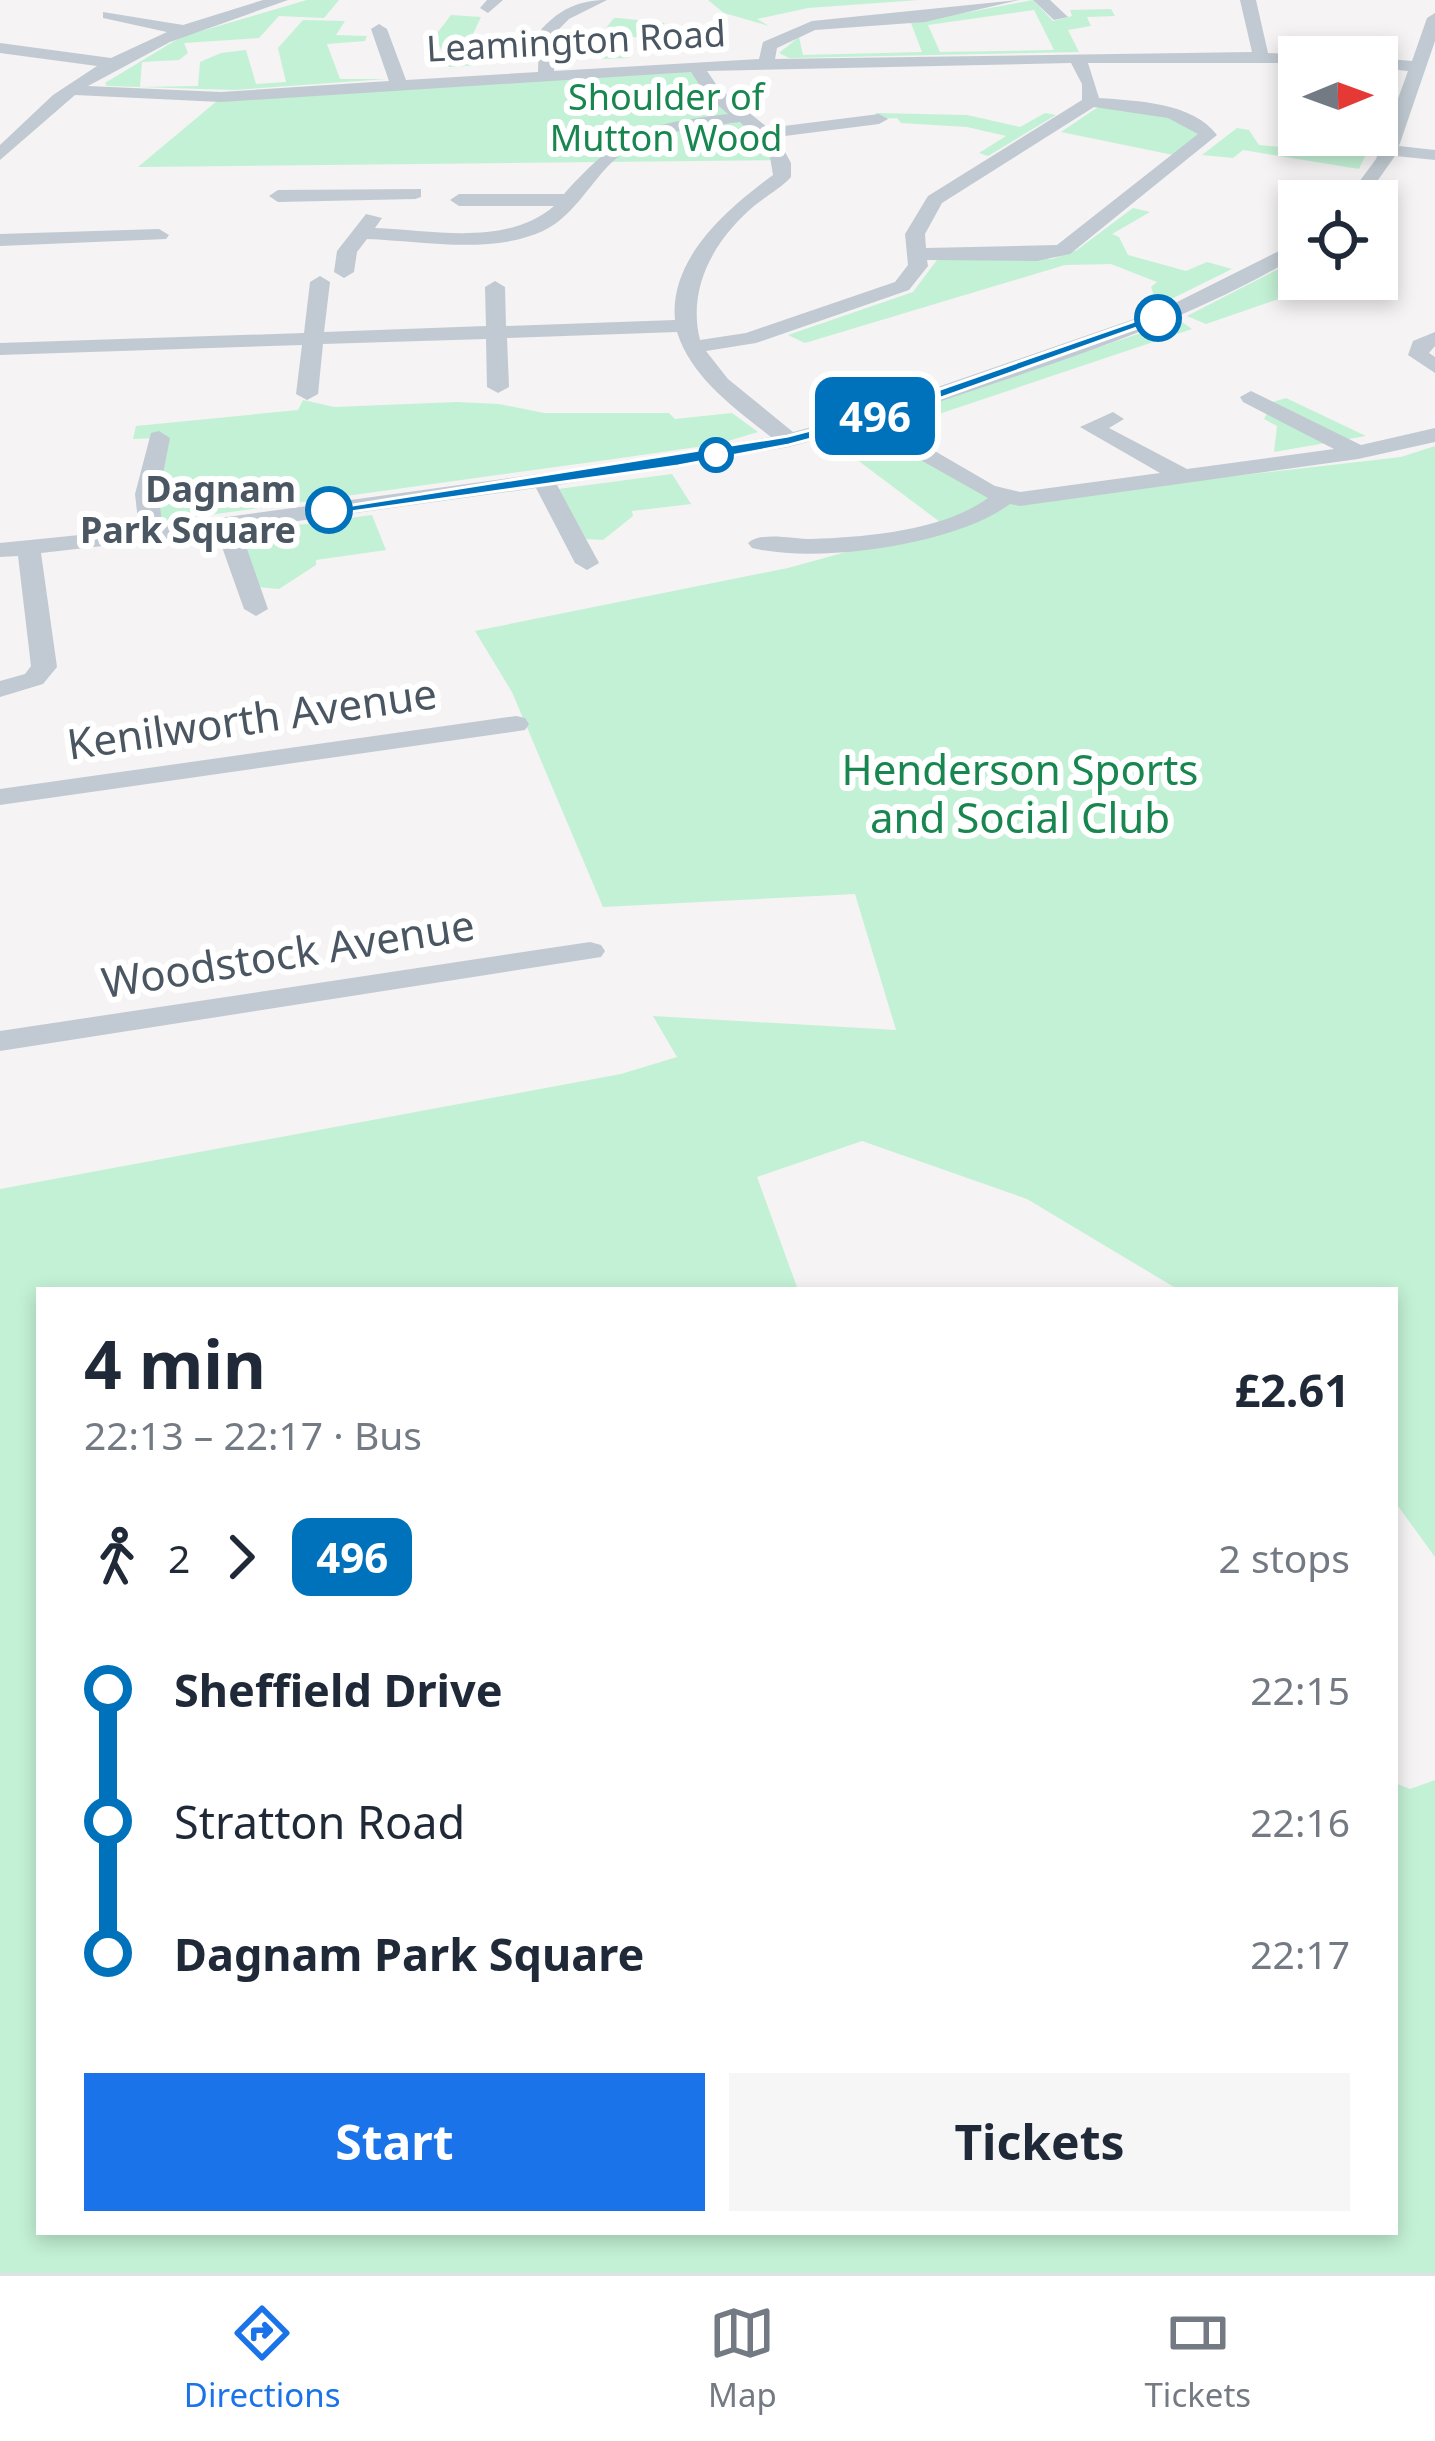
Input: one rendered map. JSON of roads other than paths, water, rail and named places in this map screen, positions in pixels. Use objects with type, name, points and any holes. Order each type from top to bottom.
[{"type":"street","points":[[547,74],[547,32],[563,16],[598,0]]},
{"type":"street","points":[[766,64],[770,45],[812,26],[925,17],[1011,0]]},
{"type":"street","points":[[1041,0],[1060,17]]},
{"type":"street","points":[[1248,0],[1261,56]]},
{"type":"street","points":[[0,154],[28,124],[113,64],[178,29],[273,1]]},
{"type":"street","points":[[109,15],[178,29]]},
{"type":"street","points":[[1398,124],[1435,18]]},
{"type":"street","points":[[379,29],[399,85]]},
{"type":"street","points":[[0,48],[113,64]]},
{"type":"street","name":"Leamington Road","points":[[74,90],[220,98],[696,66],[1278,57]]},
{"type":"street","points":[[1077,58],[1090,84],[1091,102]]},
{"type":"street","points":[[696,66],[711,90],[781,152],[782,177],[743,205],[697,264],[684,296],[682,326],[721,385],[789,440]]},
{"type":"street","points":[[1398,66],[1418,67]]},
{"type":"street","points":[[692,347],[749,339],[890,293],[910,279],[919,254],[916,234],[934,200],[1091,102],[1176,115],[1199,122],[1208,135],[1063,250],[1037,255],[919,254]]},
{"type":"street","points":[[364,233],[484,236],[521,232],[542,224],[608,156],[630,142],[683,126],[742,118]]},
{"type":"street","points":[[762,134],[879,119]]},
{"type":"street","points":[[1398,151],[1435,155]]},
{"type":"street","points":[[278,196],[415,193]]},
{"type":"street","points":[[344,272],[347,251],[374,217],[374,194]]},
{"type":"street","points":[[459,200],[565,200]]},
{"type":"street","points":[[152,260],[166,212]]},
{"type":"street","points":[[521,232],[532,242],[535,259]]},
{"type":"street","points":[[0,240],[159,236]]},
{"type":"street","points":[[0,550],[29,550],[543,480],[789,440],[865,420],[1170,313],[1278,260]]},
{"type":"street","points":[[308,394],[320,282]]},
{"type":"street","points":[[495,286],[498,387]]},
{"type":"street","points":[[0,349],[682,326]]},
{"type":"street","points":[[1435,338],[1420,345],[1418,355],[1435,368]]},
{"type":"street","points":[[1251,397],[1358,452]]},
{"type":"street","points":[[1113,419],[1091,427],[1180,475]]},
{"type":"street","points":[[865,420],[1004,496],[1040,497],[1358,452],[1435,435]]},
{"type":"street","points":[[151,534],[147,494],[159,438]]},
{"type":"street","points":[[543,480],[587,563]]},
{"type":"street","points":[[760,543],[843,542],[924,530],[974,519],[1004,496]]},
{"type":"street","points":[[226,524],[256,609]]},
{"type":"street","points":[[0,689],[34,680],[44,667],[29,550]]},
{"type":"street","name":"Kenilworth Avenue","points":[[0,797],[516,724]]},
{"type":"street","name":"Woodstock Avenue","points":[[0,1041],[590,951]]},
{"type":"place","name":"Dagnam Park Square","points":[[329,510]]},
{"type":"park label","name":"Shoulder of Mutton Wood","points":[[666,118]]},
{"type":"park label","name":"Henderson Sports and Social Club","points":[[1020,794]]}]
